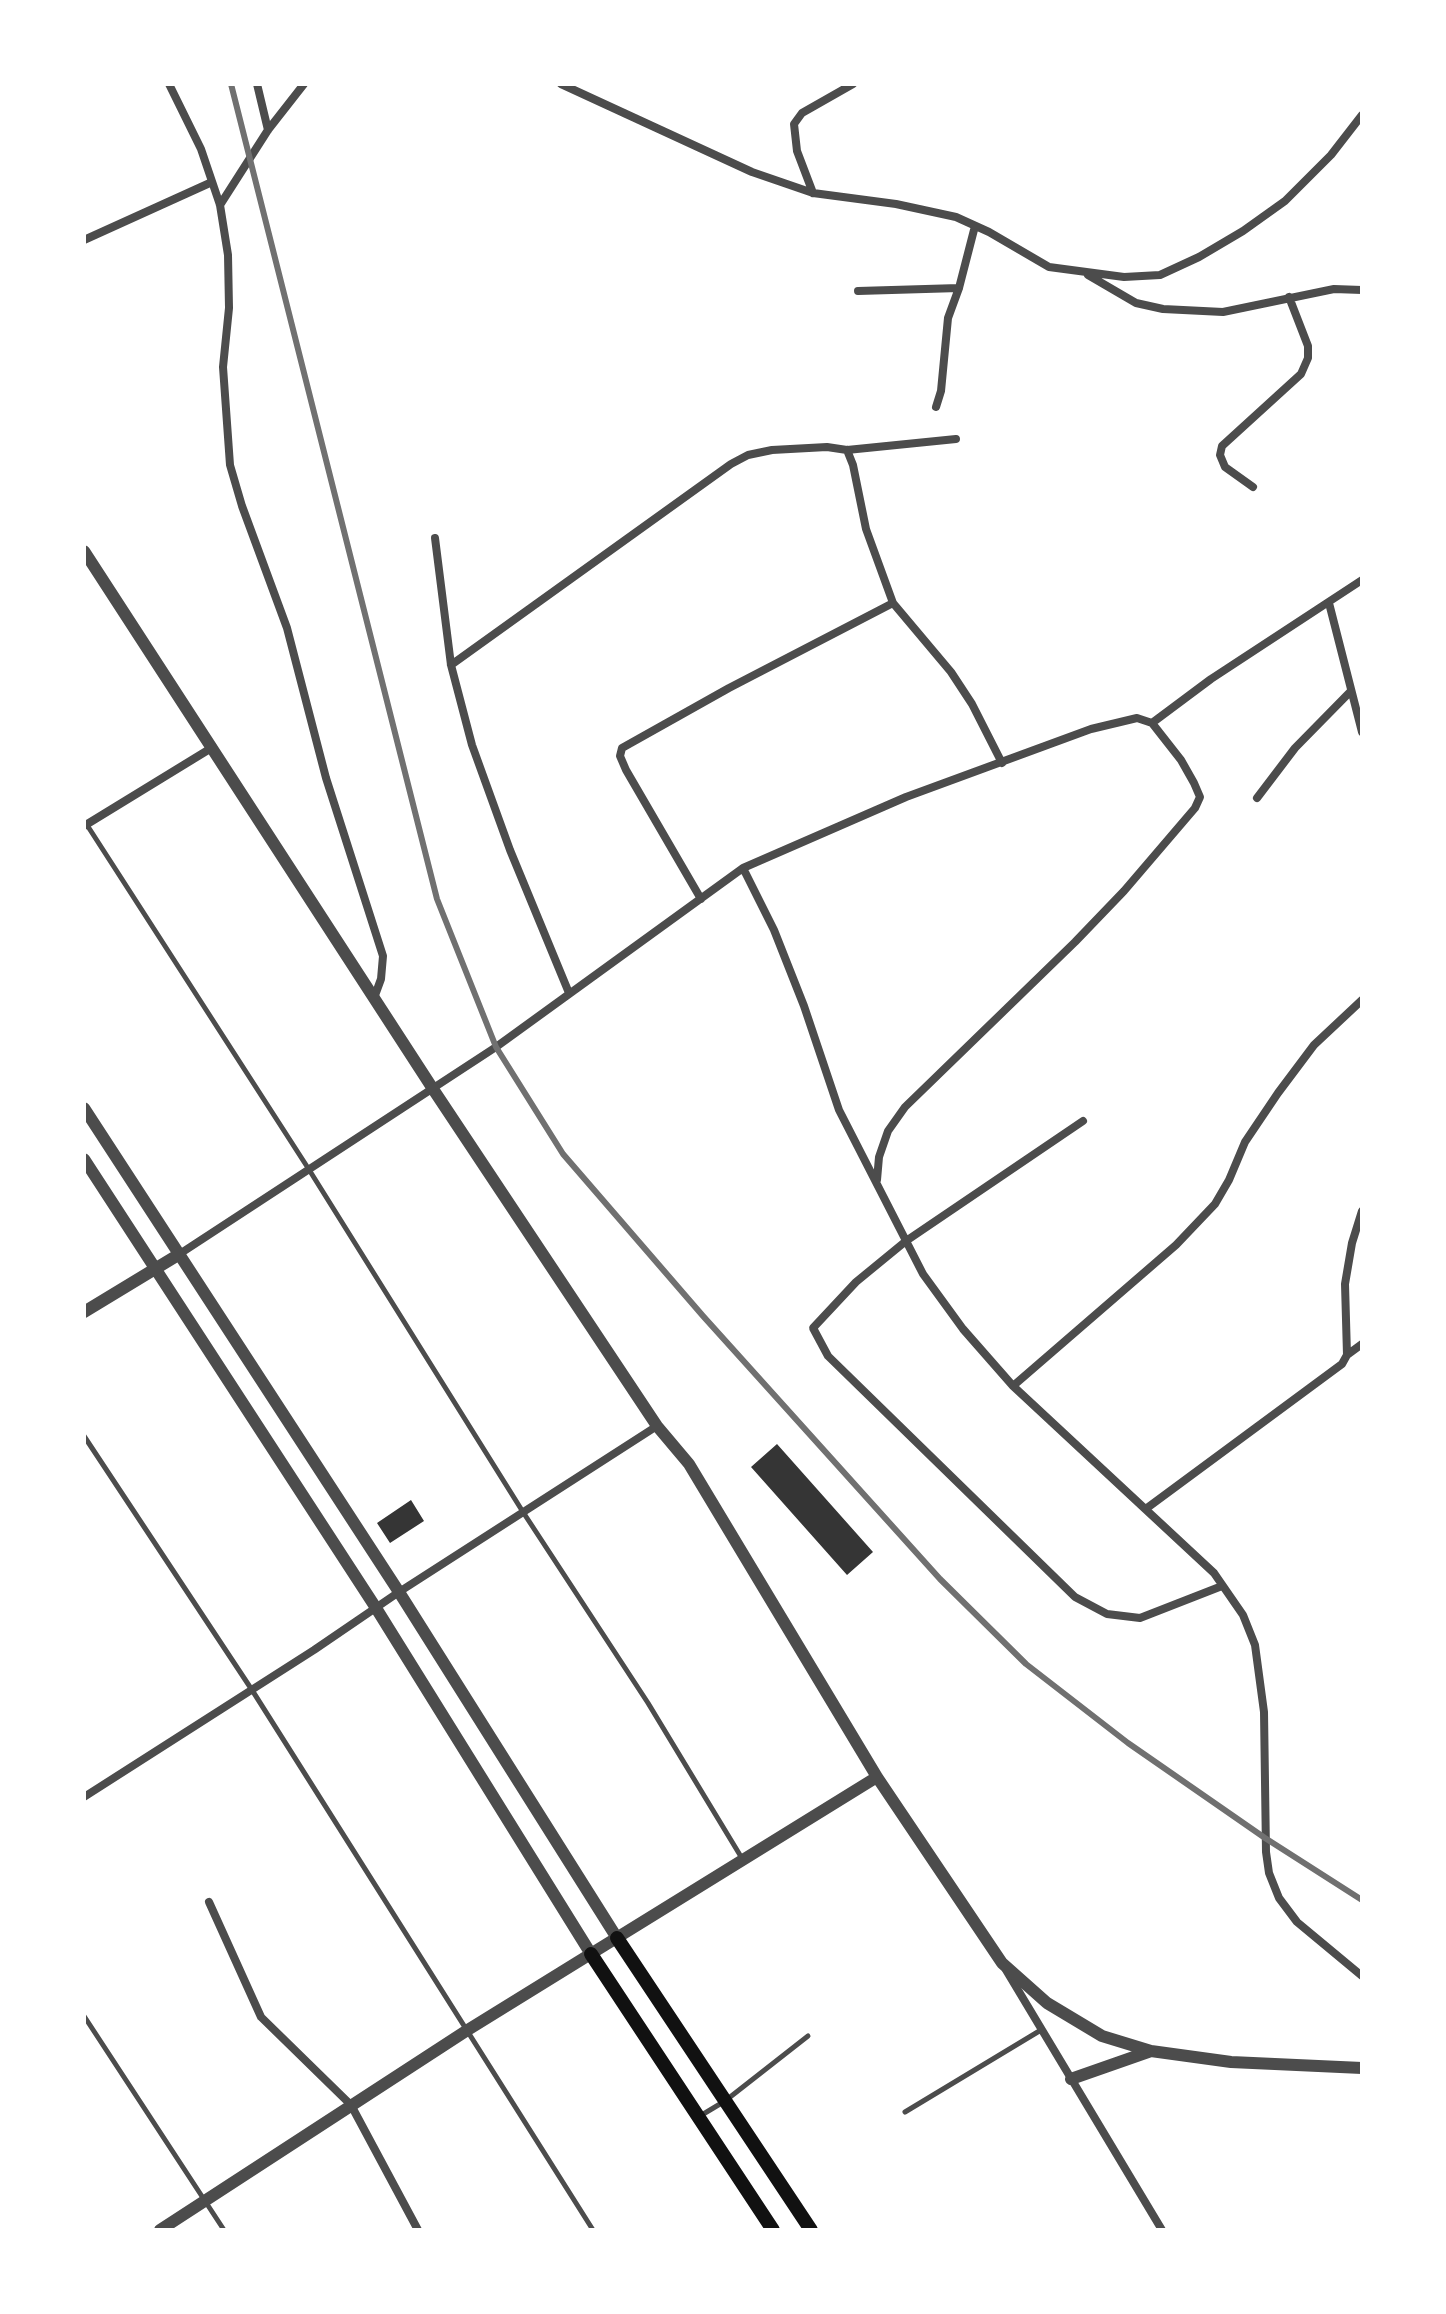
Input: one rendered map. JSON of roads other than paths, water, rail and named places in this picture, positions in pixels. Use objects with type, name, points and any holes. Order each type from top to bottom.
[{"type":"main road","points":[[617,1938],[811,2230]]},
{"type":"main road","points":[[591,1954],[773,2230]]},
{"type":"street","points":[[169,84],[201,149],[220,205],[228,255],[229,308],[223,367],[230,465],[287,628],[326,778],[375,926],[383,956],[381,979],[374,998]]},
{"type":"street","points":[[257,84],[268,130]]},
{"type":"street","points":[[220,205],[268,130],[304,84]]},
{"type":"street","points":[[561,84],[752,172],[813,193],[896,204],[956,217],[1049,267],[1124,277],[1160,275],[1243,231],[1285,201],[1331,155],[1362,115]]},
{"type":"street","points":[[813,193],[797,151],[794,124],[802,113],[853,84]]},
{"type":"street","points":[[84,240],[212,182]]},
{"type":"street","points":[[936,407],[941,391],[948,318],[975,226]]},
{"type":"street","points":[[1084,272],[1136,303],[1163,309],[1223,312],[1334,289],[1362,290]]},
{"type":"street","points":[[858,291],[959,288]]},
{"type":"street","points":[[1253,487],[1225,467],[1220,455],[1222,446],[1301,374],[1308,358],[1308,346],[1289,297]]},
{"type":"street","points":[[451,665],[731,464],[748,455],[772,450],[827,447],[847,450],[956,439]]},
{"type":"street","points":[[847,450],[866,529],[893,603],[951,672],[972,704],[1002,763]]},
{"type":"street","points":[[435,538],[451,665],[472,745],[510,850],[569,993]]},
{"type":"street","points":[[84,551],[433,1089],[657,1426],[689,1464],[877,1777],[1002,1963],[1162,2230]]},
{"type":"street","points":[[1152,723],[1211,679],[1362,580]]},
{"type":"street","points":[[701,899],[626,770],[620,756],[622,748],[742,681],[893,603]]},
{"type":"street","points":[[1329,603],[1362,732]]},
{"type":"street","points":[[1257,798],[1295,748],[1350,692]]},
{"type":"street","points":[[84,1312],[178,1255],[433,1089],[743,868],[839,824],[1119,720],[1137,718],[1152,723],[1181,760],[1194,783],[1200,797],[1195,808],[1085,932],[905,1107],[888,1131],[879,1157],[877,1181]]},
{"type":"street","points":[[85,825],[213,747]]},
{"type":"street","points":[[743,868],[774,930],[839,1110],[931,1285],[963,1329],[1013,1386],[1214,1573],[1243,1615],[1255,1645],[1264,1712],[1269,1873],[1279,1898],[1297,1922],[1362,1976]]},
{"type":"street","points":[[1013,1386],[1176,1245],[1215,1204],[1245,1142],[1278,1093],[1314,1045],[1362,1000]]},
{"type":"street","points":[[84,1108],[399,1592],[617,1938]]},
{"type":"street","points":[[1083,1121],[906,1241],[856,1282],[813,1328],[828,1356],[1075,1597],[1107,1614],[1140,1618],[1222,1586]]},
{"type":"street","points":[[84,1159],[376,1608],[591,1954]]},
{"type":"street","points":[[1347,1355],[1345,1284],[1352,1243],[1362,1211]]},
{"type":"street","points":[[1147,1508],[1332,1372],[1362,1344]]},
{"type":"street","points":[[229,1385],[254,1371]]},
{"type":"street","points":[[84,1797],[657,1426]]},
{"type":"street","points":[[160,2230],[466,2031],[877,1777]]},
{"type":"street","points":[[209,1902],[261,2017],[351,2105],[418,2230]]},
{"type":"street","points":[[1002,1963],[1047,2003],[1102,2036],[1151,2051],[1231,2062],[1362,2068]]},
{"type":"street","points":[[1071,2079],[1151,2051]]},
{"type":"lane","points":[[85,825],[308,1168],[523,1512],[648,1703],[744,1861]]},
{"type":"lane","points":[[84,1436],[252,1690],[593,2230]]},
{"type":"lane","points":[[84,2016],[224,2230]]},
{"type":"lane","points":[[905,2112],[1041,2030]]},
{"type":"lane","points":[[698,2117],[725,2101],[808,2036]]},
{"type":"railway","points":[[231,84],[437,899],[496,1047],[563,1154],[703,1316],[940,1579],[1026,1664],[1128,1743],[1265,1838],[1362,1900]]}]
